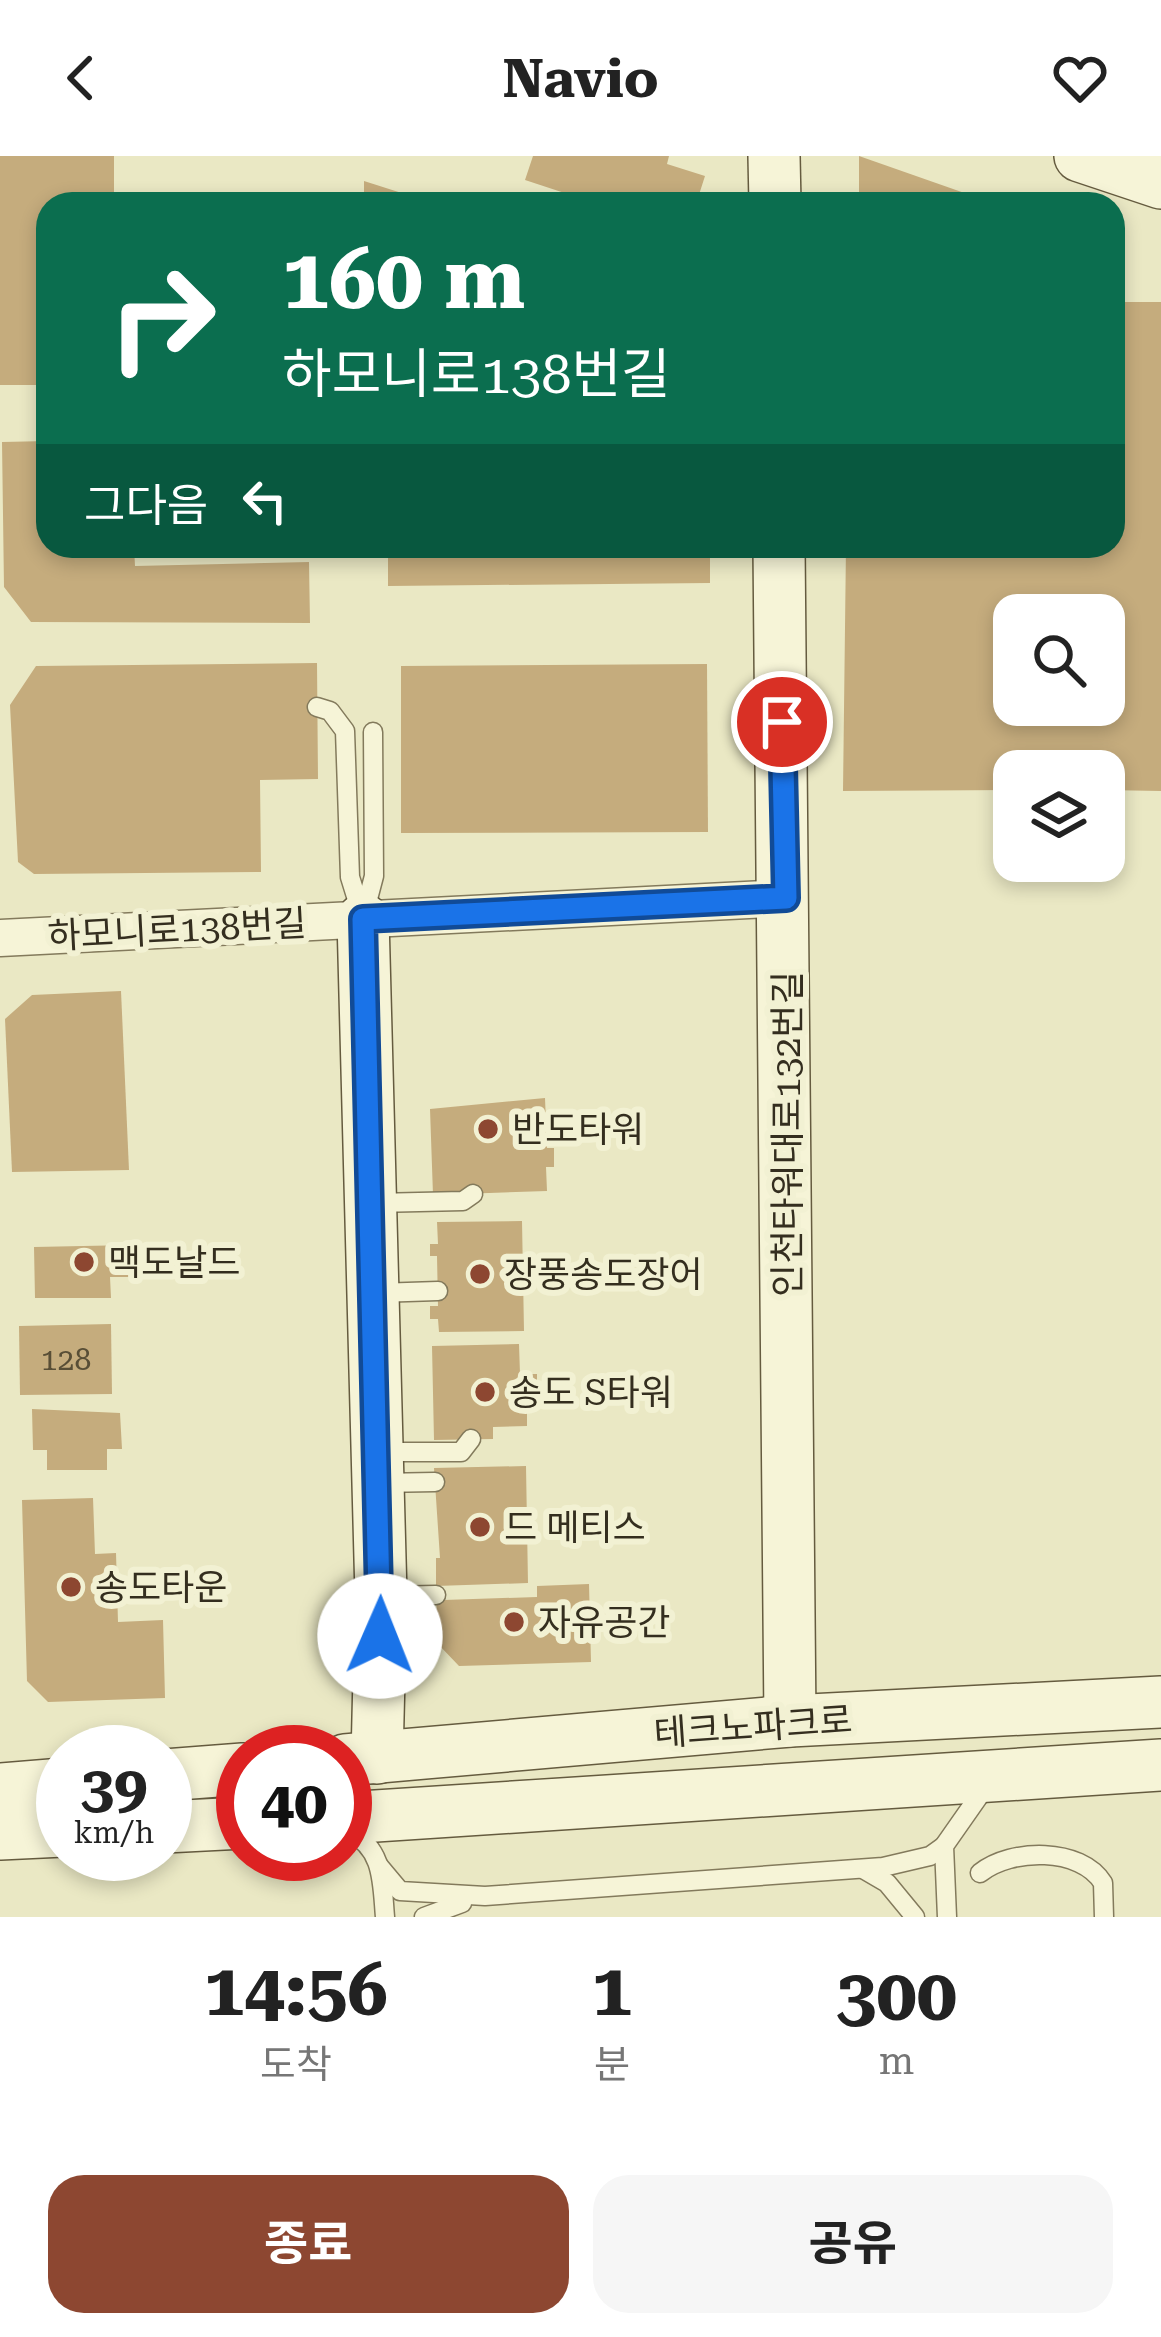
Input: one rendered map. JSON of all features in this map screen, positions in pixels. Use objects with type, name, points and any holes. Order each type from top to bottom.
[{"type":"street","points":[[774,156],[775,192]]},
{"type":"street","points":[[1081,156],[1161,182]]},
{"type":"street","name":"인천타워대로132번길","points":[[779,558],[786,898],[790,1721]]},
{"type":"street","name":"하모니로138번길","points":[[0,938],[786,898]]},
{"type":"street","points":[[363,919],[381,1596],[365,1725]]},
{"type":"street","name":"테크노파크로","points":[[372,1758],[790,1721],[1161,1702]]},
{"type":"street","name":"테크노파크로","points":[[372,1816],[1161,1765]]},
{"type":"street","points":[[0,1789],[36,1786]]},
{"type":"street","points":[[0,1834],[36,1833]]},
{"type":"lane","points":[[317,707],[329,711],[345,731],[350,878],[363,919]]},
{"type":"lane","points":[[363,919],[374,876],[373,732]]},
{"type":"lane","points":[[370,1204],[463,1201],[472,1194]]},
{"type":"lane","points":[[373,1293],[438,1291]]},
{"type":"lane","points":[[378,1468],[461,1452],[471,1439]]},
{"type":"lane","points":[[378,1468],[435,1482]]},
{"type":"lane","points":[[381,1596],[436,1595]]},
{"type":"lane","points":[[372,1851],[400,1891],[459,1896],[859,1869],[922,1858],[944,1846],[995,1775]]},
{"type":"lane","points":[[944,1846],[947,1917]]},
{"type":"lane","points":[[980,1873],[1009,1861],[1057,1856],[1081,1860],[1103,1882],[1104,1917]]},
{"type":"lane","points":[[380,1866],[385,1917]]},
{"type":"lane","points":[[859,1869],[878,1875],[915,1917]]},
{"type":"lane","points":[[424,1917],[461,1903],[520,1893]]},
{"type":"building","points":[[0,156],[114,156],[114,192],[36,192],[36,385],[0,385]]},
{"type":"building","points":[[533,156],[669,156],[667,164],[705,176],[700,192],[562,192],[525,180]]},
{"type":"building","points":[[859,156],[962,192],[859,192]]},
{"type":"building","points":[[364,181],[398,192],[364,192]]},
{"type":"building","points":[[1125,302],[1161,302],[1161,791],[1125,790],[1125,750],[993,750],[993,790],[843,791],[846,558],[1125,558]]},
{"type":"building","points":[[36,441],[36,558],[135,558],[135,566],[309,562],[310,623],[31,622],[4,587],[2,442]]},
{"type":"building","points":[[388,558],[710,558],[710,583],[388,586]]},
{"type":"building","points":[[317,663],[318,779],[260,780],[261,872],[34,874],[18,862],[10,705],[36,666]]},
{"type":"building","points":[[707,664],[708,832],[401,833],[401,666]]},
{"type":"building","points":[[121,991],[129,1170],[12,1172],[5,1019],[32,995]]},
{"type":"building","name":"반도타워","points":[[545,1098],[547,1148],[554,1148],[554,1167],[546,1167],[547,1191],[433,1195],[430,1109]]},
{"type":"building","name":"장풍송도장어","points":[[522,1221],[524,1331],[439,1332],[438,1319],[430,1319],[430,1306],[438,1306],[437,1256],[430,1256],[430,1244],[438,1244],[437,1222]]},
{"type":"building","name":"맥도날드","points":[[132,1245],[133,1277],[110,1277],[111,1298],[35,1298],[34,1247]]},
{"type":"building","points":[[111,1324],[112,1394],[20,1395],[19,1326]]},
{"type":"building","name":"송도 S타워","points":[[519,1344],[520,1374],[537,1374],[537,1410],[527,1410],[527,1426],[493,1427],[493,1439],[434,1440],[432,1346]]},
{"type":"building","points":[[32,1409],[120,1413],[122,1449],[107,1449],[107,1470],[47,1470],[47,1450],[33,1450]]},
{"type":"building","name":"드 메티스","points":[[526,1466],[528,1583],[436,1586],[436,1558],[440,1558],[434,1468]]},
{"type":"building","name":"송도타운","points":[[93,1498],[95,1554],[116,1553],[118,1622],[163,1620],[165,1698],[48,1702],[27,1681],[22,1500]]},
{"type":"building","name":"자유공간","points":[[589,1584],[591,1662],[459,1666],[438,1644],[436,1591],[444,1591],[444,1600],[537,1597],[537,1586]]},
{"type":"place","name":"반도타워","points":[[488,1129]]},
{"type":"place","name":"맥도날드","points":[[84,1262]]},
{"type":"place","name":"장풍송도장어","points":[[480,1274]]},
{"type":"place","name":"송도 S타워","points":[[485,1392]]},
{"type":"place","name":"드 메티스","points":[[480,1527]]},
{"type":"place","name":"송도타운","points":[[71,1587]]},
{"type":"place","name":"자유공간","points":[[514,1622]]},
{"type":"route","points":[[380,1636],[363,919],[786,898],[782,722]]}]
